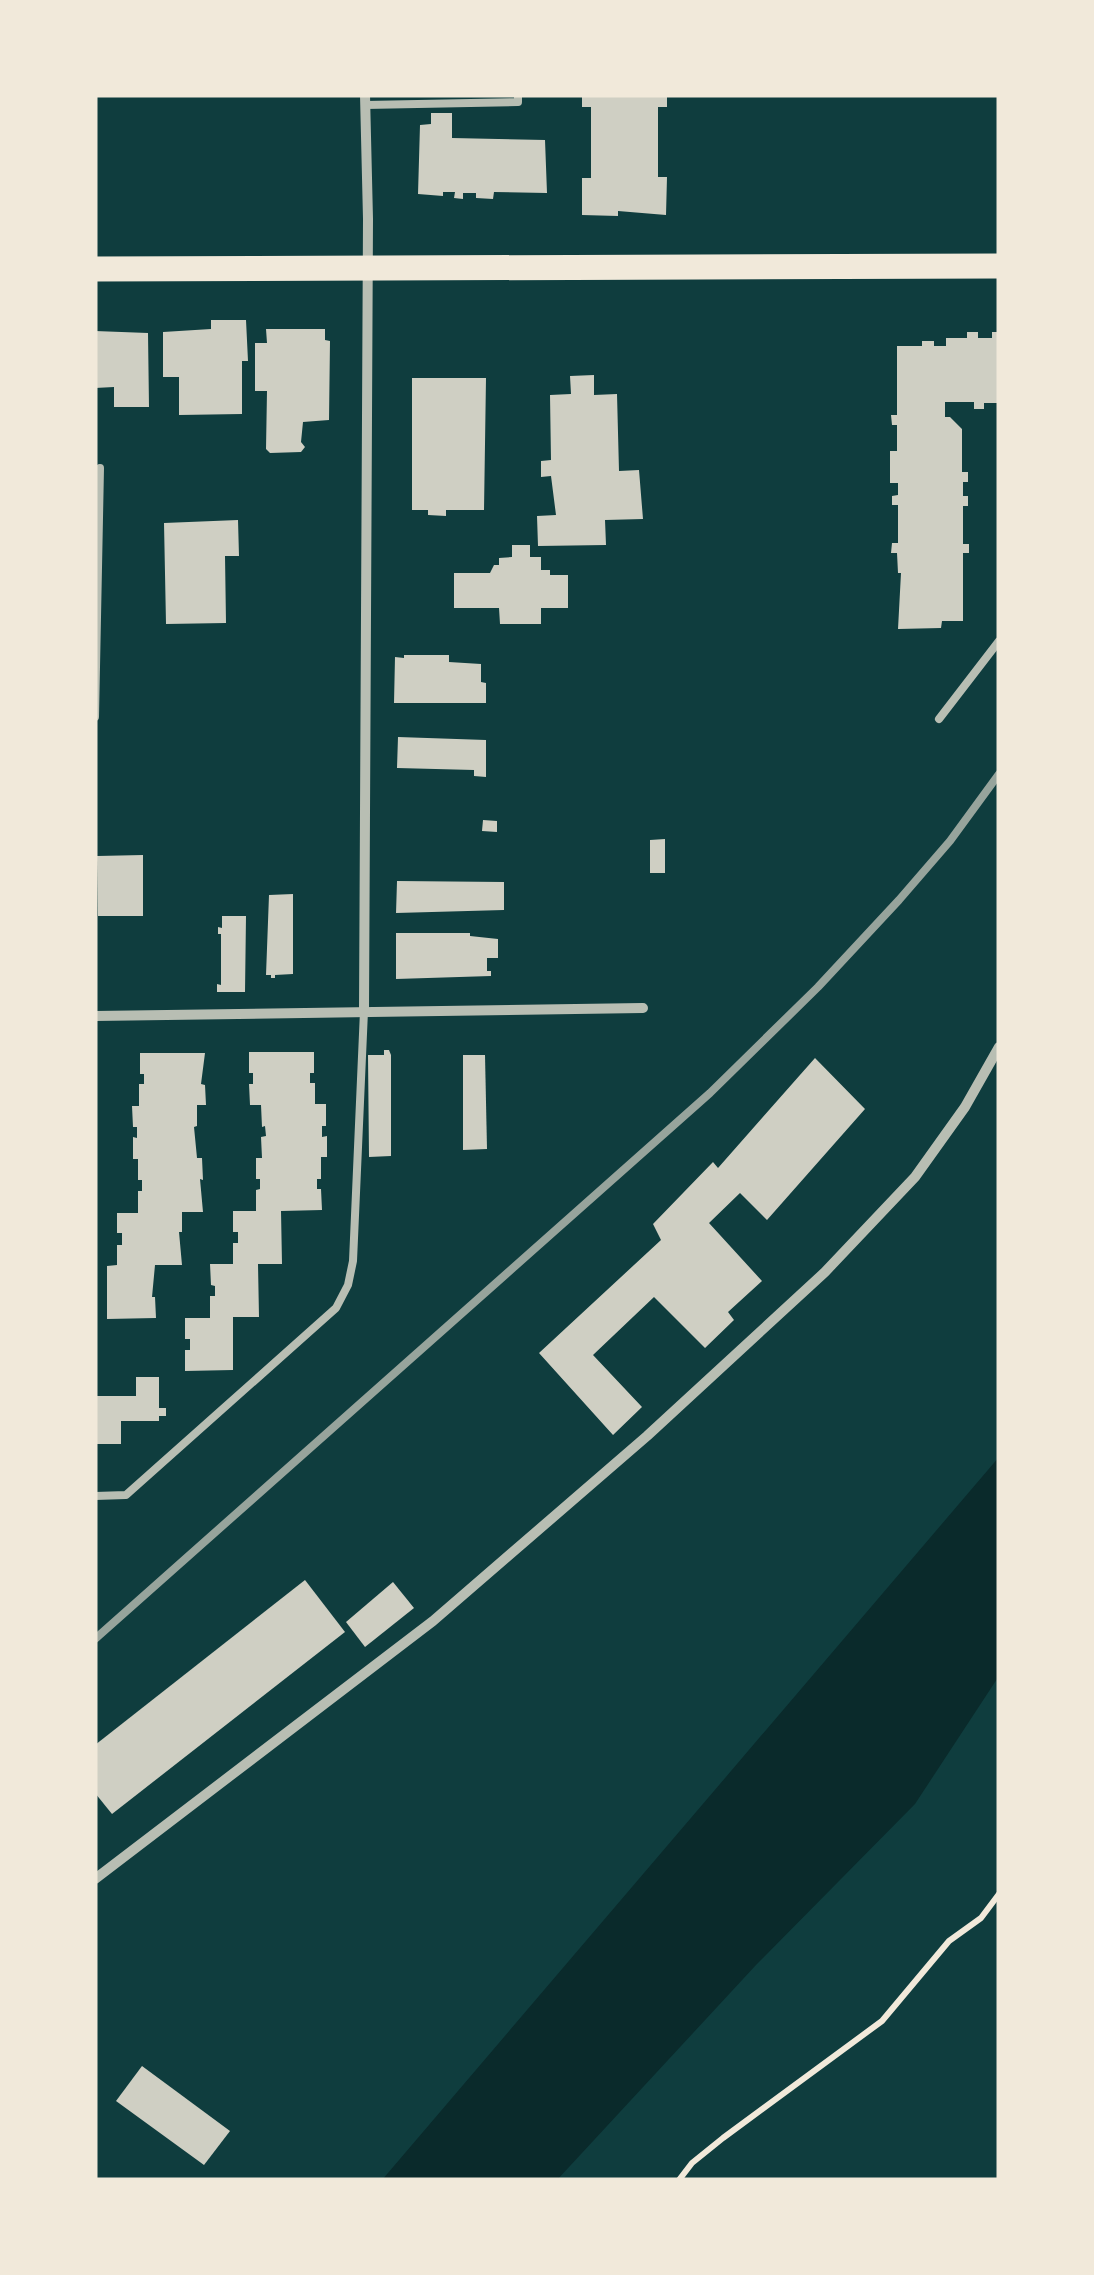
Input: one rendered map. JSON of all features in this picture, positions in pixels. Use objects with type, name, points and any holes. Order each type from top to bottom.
[{"type":"main road","points":[[95,269],[999,266]]},
{"type":"street","points":[[364,1011],[368,268],[365,100]]},
{"type":"street","points":[[95,1016],[644,1008]]},
{"type":"street","points":[[95,1879],[434,1621],[647,1436],[825,1272],[915,1177],[965,1107],[999,1048]]},
{"type":"lane","points":[[365,100],[518,102],[518,95]]},
{"type":"lane","points":[[95,718],[100,468]]},
{"type":"lane","points":[[939,719],[999,641]]},
{"type":"lane","points":[[95,1496],[126,1495],[336,1308],[343,1297],[352,1272],[364,1011]]},
{"type":"path","points":[[679,2180],[692,2162],[882,2021],[949,1942],[981,1918],[999,1894]]},
{"type":"water","points":[[999,1457],[999,1676],[915,1804],[756,1965],[557,2180],[382,2180]]},
{"type":"building","points":[[582,95],[667,95],[667,107],[658,107],[658,177],[667,177],[666,215],[618,211],[618,216],[582,215],[582,178],[591,178],[591,107],[582,107]]},
{"type":"building","points":[[431,113],[452,113],[452,138],[545,140],[547,193],[494,192],[493,199],[476,198],[476,193],[463,193],[463,199],[454,198],[455,192],[443,192],[443,196],[418,194],[420,125],[431,124]]},
{"type":"building","points":[[211,320],[246,320],[248,361],[242,361],[242,414],[179,415],[179,377],[163,377],[163,332],[211,329]]},
{"type":"building","points":[[266,329],[325,329],[325,340],[330,341],[329,420],[303,422],[301,442],[305,447],[301,452],[270,453],[266,449],[267,391],[255,391],[255,343],[267,343]]},
{"type":"building","points":[[95,331],[148,333],[149,407],[114,407],[114,387],[95,388]]},
{"type":"building","points":[[967,332],[978,332],[978,338],[992,338],[992,332],[999,332],[999,403],[984,403],[984,409],[974,409],[974,402],[945,402],[945,417],[962,429],[962,472],[968,472],[968,482],[963,482],[968,506],[963,506],[963,544],[969,544],[969,553],[963,553],[963,621],[942,621],[941,628],[898,629],[901,573],[897,553],[891,553],[892,543],[898,543],[898,505],[892,505],[892,496],[898,495],[898,483],[890,483],[890,451],[897,451],[897,425],[892,425],[891,415],[897,415],[897,346],[922,346],[922,341],[934,341],[934,346],[946,346],[946,338],[967,338]]},
{"type":"building","points":[[594,375],[594,395],[617,394],[619,471],[639,470],[643,519],[605,520],[606,545],[538,546],[537,516],[556,515],[551,476],[541,477],[541,461],[551,460],[550,395],[571,394],[570,376]]},
{"type":"building","points":[[412,378],[486,378],[484,510],[446,510],[446,516],[412,510]]},
{"type":"building","points":[[238,520],[239,556],[225,556],[226,623],[166,624],[164,523]]},
{"type":"building","points":[[512,545],[530,545],[530,557],[541,557],[541,570],[550,570],[550,575],[568,575],[568,608],[541,608],[541,624],[500,624],[499,608],[454,608],[454,573],[490,573],[494,565],[499,565],[499,558],[512,557]]},
{"type":"building","points":[[449,655],[449,662],[481,664],[486,703],[394,703],[395,657]]},
{"type":"building","points":[[398,737],[486,740],[486,777],[474,776],[474,770],[397,768]]},
{"type":"building","points":[[483,820],[497,821],[497,832],[482,831]]},
{"type":"building","points":[[665,839],[665,873],[650,873],[650,840]]},
{"type":"building","points":[[143,855],[143,916],[98,916],[97,856]]},
{"type":"building","points":[[397,881],[504,882],[504,910],[396,913]]},
{"type":"building","points":[[293,894],[293,974],[271,978],[266,975],[269,895]]},
{"type":"building","points":[[222,916],[246,916],[245,992],[217,992],[217,984],[221,985],[218,927],[222,928]]},
{"type":"building","points":[[396,933],[470,933],[498,939],[498,958],[487,958],[491,976],[396,979]]},
{"type":"building","points":[[384,1050],[391,1055],[391,1156],[369,1157],[368,1055],[384,1055]]},
{"type":"building","points":[[249,1052],[314,1052],[310,1083],[315,1083],[315,1104],[326,1104],[322,1137],[327,1136],[327,1157],[321,1157],[321,1179],[317,1179],[322,1210],[281,1211],[282,1264],[258,1264],[259,1317],[233,1317],[233,1370],[185,1371],[185,1350],[190,1350],[190,1339],[185,1339],[185,1318],[210,1318],[210,1296],[215,1296],[215,1286],[211,1285],[210,1264],[233,1264],[233,1243],[238,1243],[238,1232],[233,1232],[233,1211],[256,1211],[260,1179],[256,1179],[256,1158],[262,1158],[261,1137],[266,1136],[261,1105],[250,1105],[253,1073],[249,1073]]},
{"type":"building","points":[[140,1053],[205,1053],[201,1084],[205,1085],[206,1105],[197,1105],[194,1127],[197,1158],[202,1158],[203,1212],[182,1212],[182,1265],[155,1265],[152,1297],[156,1318],[107,1319],[107,1266],[117,1265],[117,1245],[122,1245],[122,1233],[117,1233],[117,1213],[138,1213],[138,1191],[142,1191],[138,1159],[133,1159],[137,1127],[133,1127],[132,1106],[139,1106],[139,1084],[144,1084]]},
{"type":"building","points":[[463,1055],[485,1055],[487,1149],[463,1150]]},
{"type":"building","points":[[815,1058],[865,1109],[767,1220],[740,1193],[709,1223],[762,1281],[728,1312],[734,1320],[705,1348],[654,1297],[593,1355],[642,1407],[613,1435],[539,1353],[661,1240],[653,1224],[713,1162],[718,1168]]},
{"type":"building","points":[[136,1377],[159,1377],[159,1408],[166,1408],[166,1416],[159,1416],[159,1421],[121,1421],[121,1444],[95,1444],[95,1396],[136,1396]]},
{"type":"building","points":[[305,1580],[345,1632],[112,1814],[95,1793],[95,1745]]},
{"type":"building","points":[[393,1582],[414,1608],[365,1647],[346,1622]]},
{"type":"building","points":[[142,2066],[230,2131],[204,2165],[116,2101]]},
{"type":"railway","points":[[95,1639],[710,1093],[899,900],[950,841],[999,774]]}]
